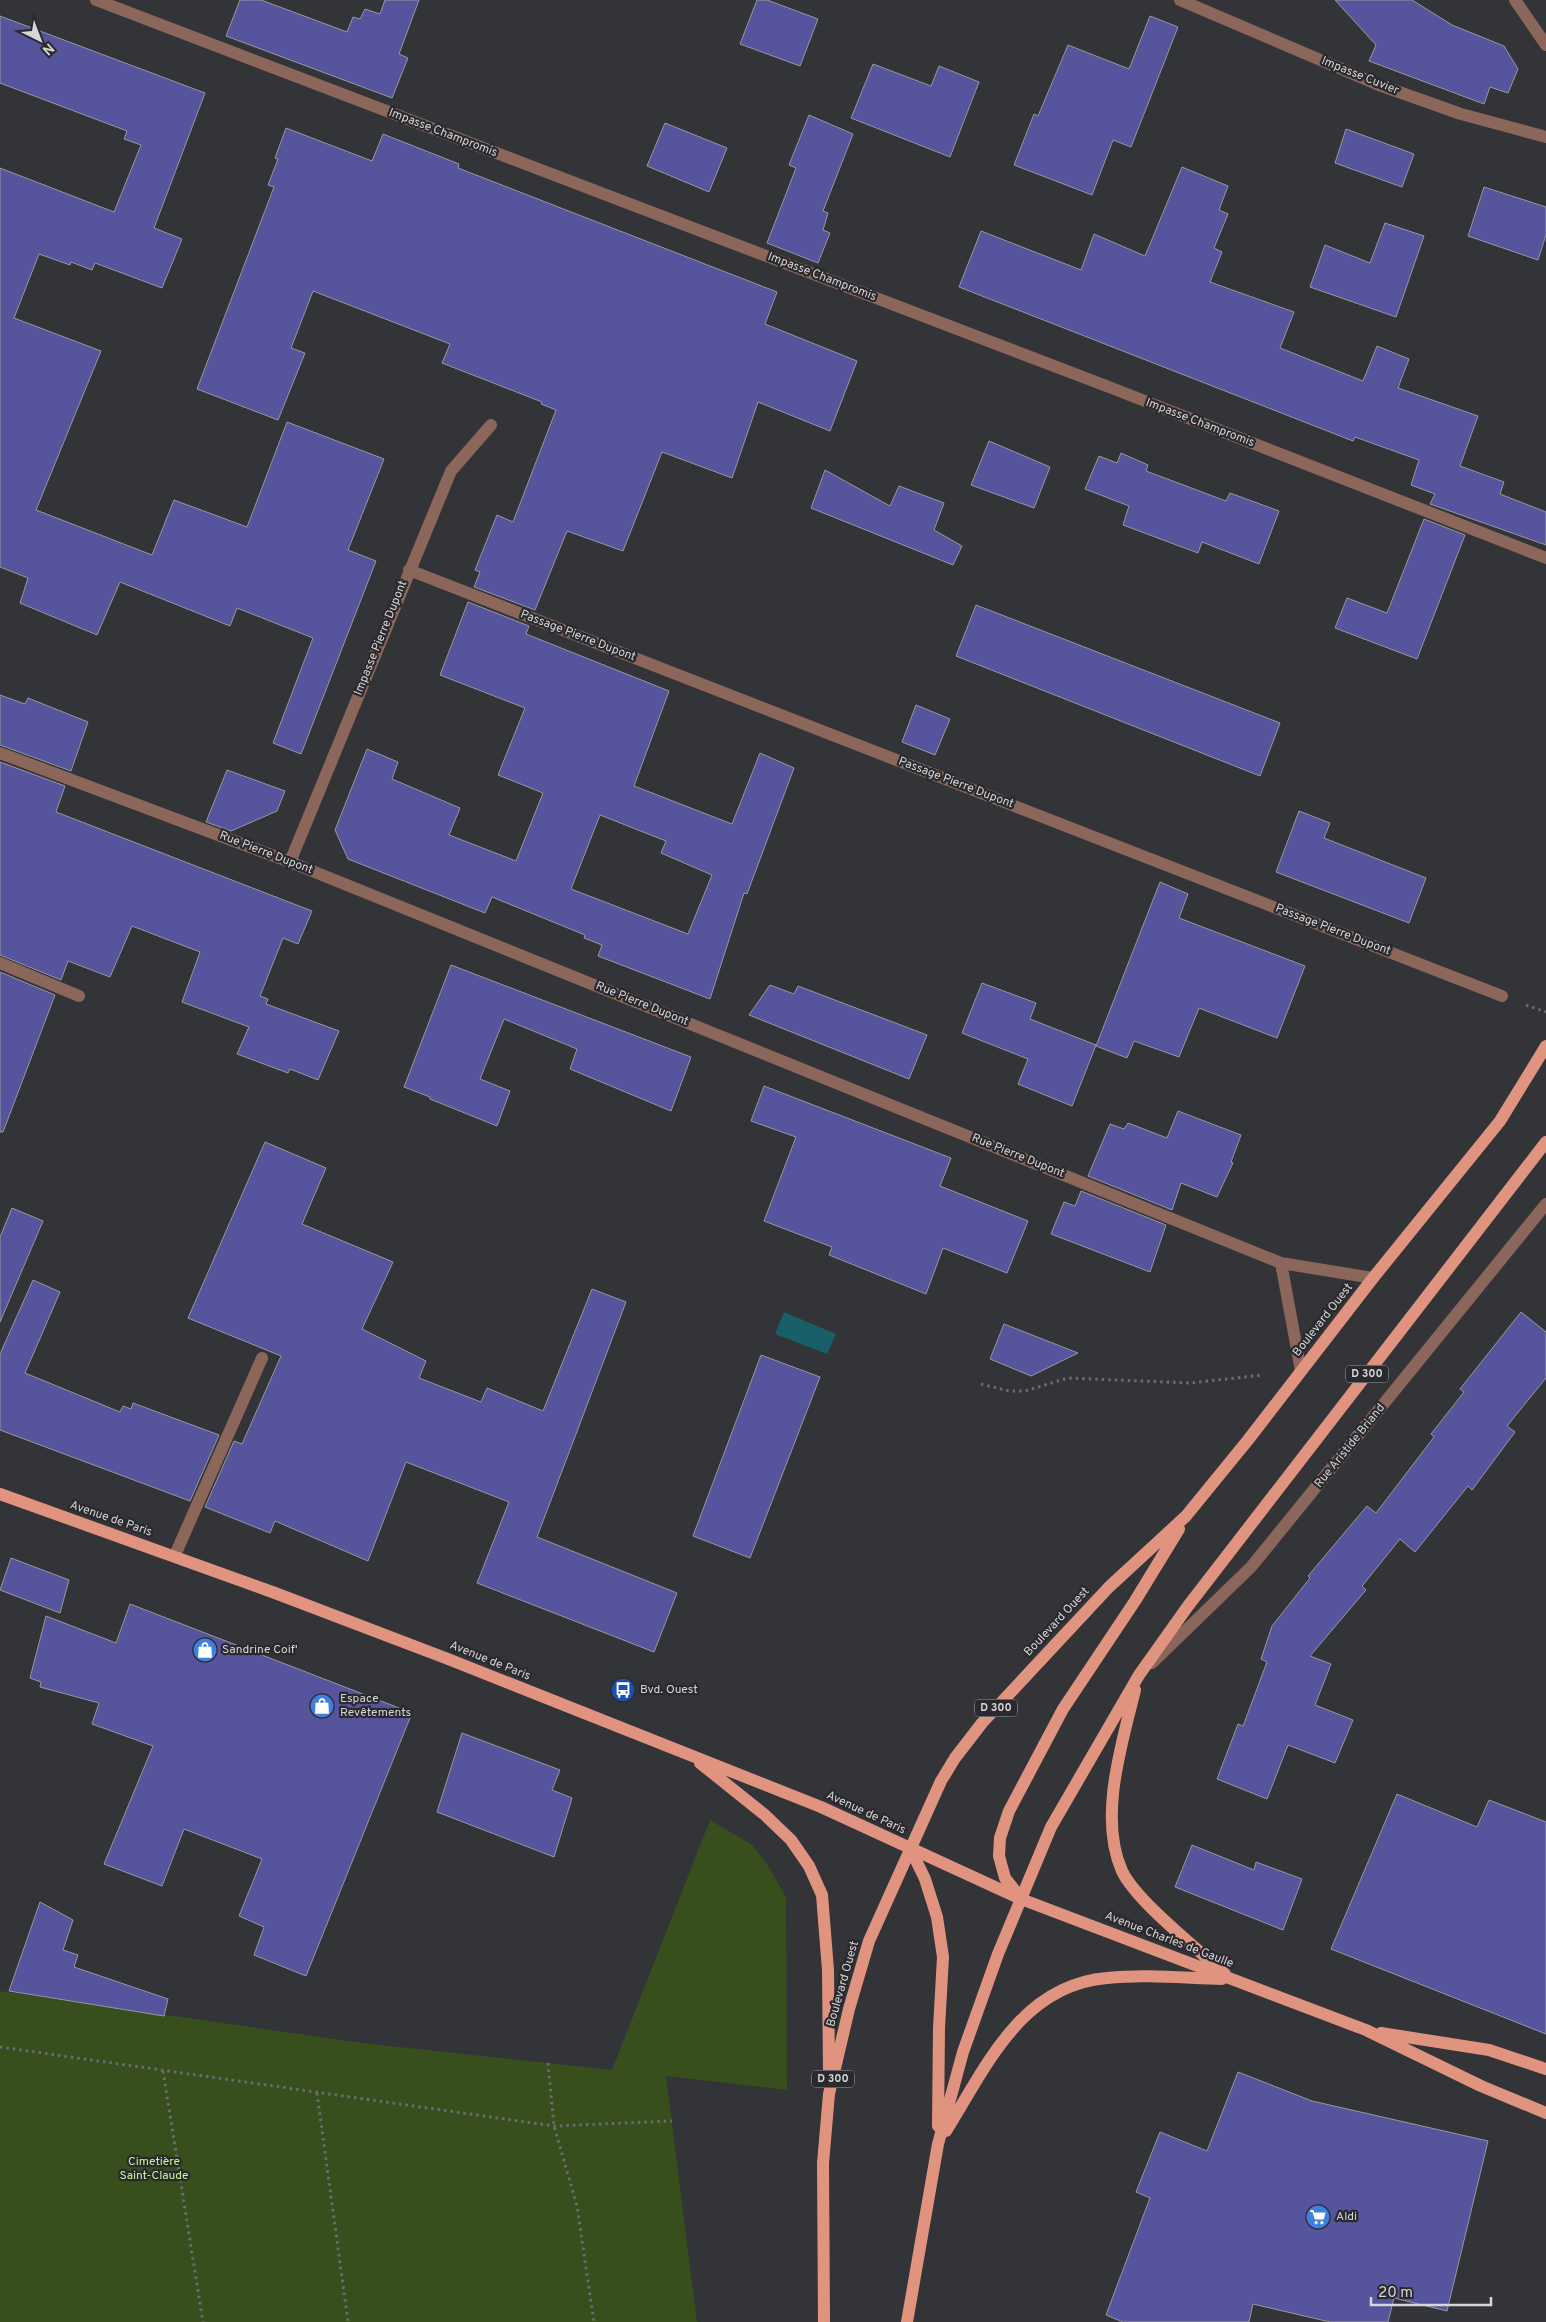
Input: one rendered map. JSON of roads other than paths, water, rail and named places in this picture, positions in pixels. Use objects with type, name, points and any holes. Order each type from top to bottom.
[{"type":"main road","name":"Boulevard Ouest","points":[[824,2322],[824,2163],[830,2094],[849,2009],[869,1942],[941,1781],[955,1758],[982,1723],[1109,1587],[1186,1516],[1373,1278],[1500,1121],[1546,1046]]},
{"type":"main road","name":"D 300","points":[[1139,1675],[1194,1598],[1546,1142]]},
{"type":"main road","name":"Avenue de Paris","points":[[0,1494],[174,1555],[448,1659],[821,1807],[963,1873]]},
{"type":"main road","points":[[1021,1899],[1005,1878],[999,1856],[1000,1838],[1008,1811],[1063,1709],[1135,1601],[1186,1516]]},
{"type":"main road","points":[[906,2322],[938,2144],[963,2052],[1021,1899],[1051,1827],[1139,1675]]},
{"type":"main road","points":[[1139,1675],[1120,1750],[1114,1786],[1112,1818],[1116,1853],[1123,1872],[1143,1899],[1231,1979]]},
{"type":"main road","points":[[690,1755],[765,1815],[791,1840],[809,1866],[822,1895],[828,1970],[830,2094]]},
{"type":"main road","points":[[910,1848],[925,1879],[937,1917],[944,1957],[939,2028],[938,2144]]},
{"type":"main road","name":"Avenue Charles de Gaulle","points":[[963,1873],[1021,1899],[1366,2030],[1481,2086],[1546,2113]]},
{"type":"main road","points":[[938,2144],[1001,2042],[1023,2018],[1050,1995],[1076,1984],[1107,1978],[1231,1979]]},
{"type":"main road","name":"Avenue Charles de Gaulle","points":[[1366,2030],[1488,2050],[1546,2068]]},
{"type":"street","name":"Impasse Champromis","points":[[96,0],[1109,387],[1546,558]]},
{"type":"street","name":"Impasse Cuvier","points":[[1180,0],[1379,85],[1461,114],[1546,137]]},
{"type":"street","points":[[1515,0],[1546,45]]},
{"type":"street","name":"Impasse Pierre Dupont","points":[[290,862],[451,471],[491,425]]},
{"type":"street","name":"Passage Pierre Dupont","points":[[409,570],[1502,996]]},
{"type":"street","name":"Rue Pierre Dupont","points":[[0,753],[290,862],[1281,1263],[1373,1278]]},
{"type":"street","points":[[0,963],[78,996]]},
{"type":"street","name":"Rue Aristide Briand","points":[[1139,1675],[1252,1567],[1546,1204]]},
{"type":"street","points":[[1281,1263],[1301,1371]]},
{"type":"street","points":[[174,1555],[262,1358]]},
{"type":"water","points":[[784,1312],[836,1334],[827,1354],[775,1334]]},
{"type":"place","name":"Sandrine Coif'","points":[[205,1650]]},
{"type":"place","name":"Bvd. Ouest","points":[[623,1690]]},
{"type":"place","name":"Espace Revêtements","points":[[322,1706]]},
{"type":"place","name":"Aldi","points":[[1318,2217]]},
{"type":"park label","name":"Cimetière Saint-Claude","points":[[154,2169]]}]
